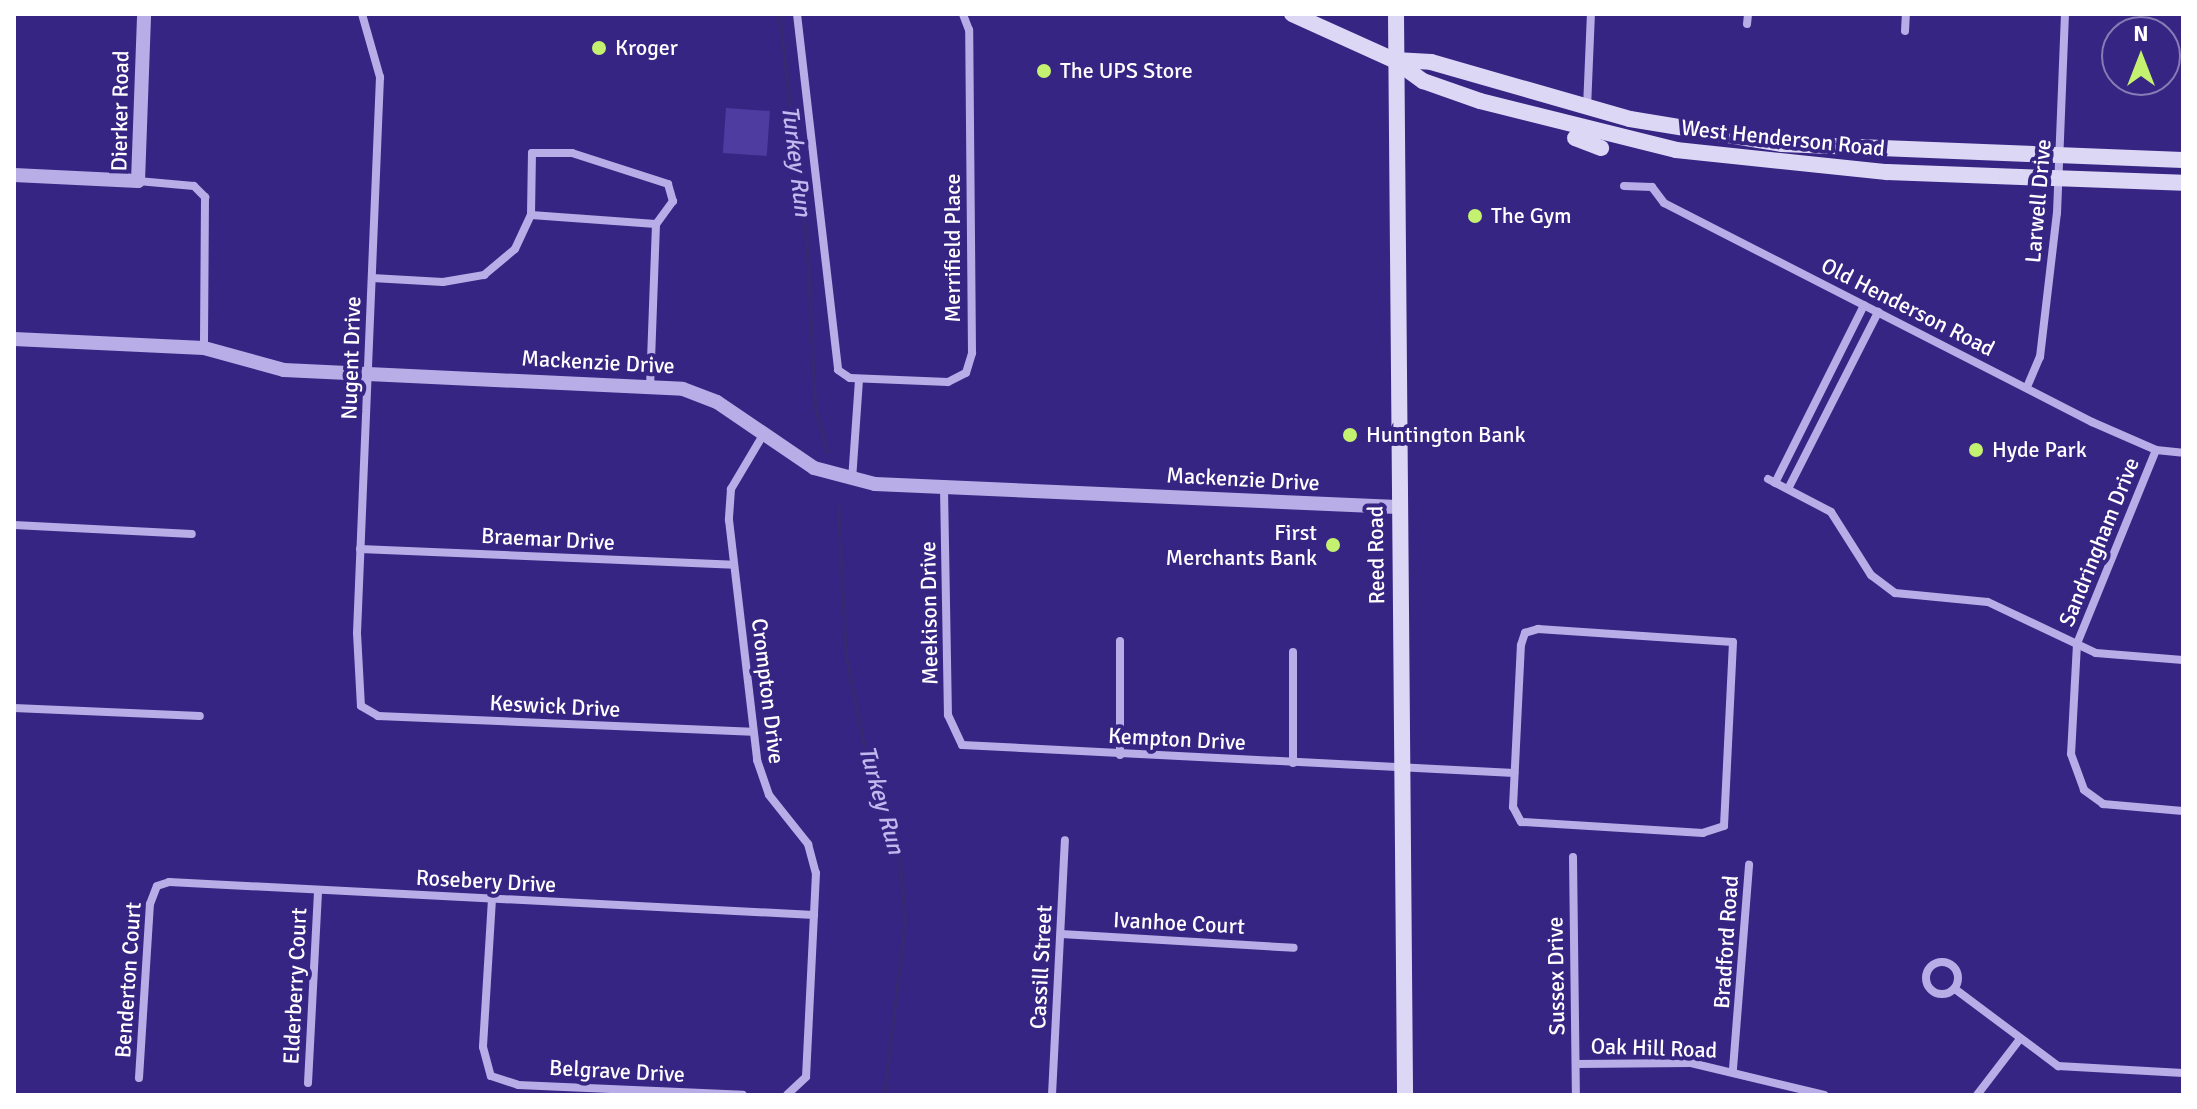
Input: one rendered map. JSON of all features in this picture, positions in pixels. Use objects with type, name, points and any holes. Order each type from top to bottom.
[{"type":"main road","name":"West Henderson Road","points":[[1292,14],[1394,60],[1423,81],[1530,116],[1778,164],[2183,183]]},
{"type":"main road","name":"Reed Road","points":[[1396,14],[1397,507],[1405,1095]]},
{"type":"main road","name":"West Henderson Road","points":[[1394,60],[1431,62],[1587,109],[1782,144],[2183,160]]},
{"type":"main road","points":[[1530,116],[1535,128],[1601,148]]},
{"type":"street","name":"Dierker Road","points":[[144,14],[138,181],[194,186],[205,197],[204,348]]},
{"type":"street","name":"Nugent Drive","points":[[361,706],[360,549],[380,77],[362,14]]},
{"type":"street","points":[[797,14],[835,361],[844,375],[859,379],[852,481]]},
{"type":"street","name":"Merrifield Place","points":[[859,379],[948,382],[970,367],[969,30],[963,14]]},
{"type":"street","points":[[1587,109],[1591,14]]},
{"type":"street","points":[[1747,24],[1748,14]]},
{"type":"street","points":[[1905,31],[1906,14]]},
{"type":"street","name":"Larwell Drive","points":[[2027,387],[2040,357],[2059,179],[2065,14]]},
{"type":"street","points":[[372,278],[443,282],[484,275],[515,249],[531,215],[532,153],[572,153],[668,184],[673,201],[656,224],[650,386]]},
{"type":"street","points":[[14,175],[138,181]]},
{"type":"street","name":"Old Henderson Road","points":[[1624,186],[1652,187],[1664,203],[2027,387],[2156,450],[2183,453]]},
{"type":"street","points":[[531,215],[656,224]]},
{"type":"street","points":[[1864,305],[1772,481],[1837,517],[1871,575],[1890,591],[1988,602],[2097,653],[2183,660]]},
{"type":"street","points":[[1788,489],[1878,312]]},
{"type":"street","name":"Mackenzie Drive","points":[[14,339],[204,348],[269,368],[650,386],[707,397],[814,468],[852,481],[944,488],[1397,507]]},
{"type":"street","name":"Crompton Drive","points":[[763,435],[731,489],[734,565],[752,732],[769,795],[812,854],[814,915],[802,1086],[787,1095]]},
{"type":"street","name":"Sandringham Drive","points":[[2156,450],[2077,644],[2071,754],[2084,790],[2103,804],[2183,811]]},
{"type":"street","name":"Meekison Drive","points":[[944,488],[954,738]]},
{"type":"street","points":[[14,525],[192,534]]},
{"type":"street","name":"Braemar Drive","points":[[360,549],[734,565]]},
{"type":"street","points":[[1538,629],[1725,638],[1737,659],[1724,826],[1703,833],[1521,822],[1514,773],[1521,638],[1538,629]]},
{"type":"street","points":[[1120,641],[1120,755]]},
{"type":"street","points":[[1293,652],[1293,763]]},
{"type":"street","name":"Keswick Drive","points":[[361,706],[378,716],[752,732]]},
{"type":"street","points":[[14,708],[200,716]]},
{"type":"street","name":"Kempton Drive","points":[[954,738],[973,748],[1514,773]]},
{"type":"street","name":"Cassill Street","points":[[1052,1095],[1065,840]]},
{"type":"street","name":"Sussex Drive","points":[[1573,857],[1576,1095]]},
{"type":"street","name":"Bradford Road","points":[[1733,1069],[1749,865]]},
{"type":"street","name":"Rosebery Drive","points":[[157,886],[814,915]]},
{"type":"street","name":"Benderton Court","points":[[139,1078],[150,904],[157,886]]},
{"type":"street","name":"Elderberry Court","points":[[308,1083],[318,891]]},
{"type":"street","name":"Belgrave Drive","points":[[492,899],[483,1047],[491,1076],[518,1085],[743,1095]]},
{"type":"street","name":"Ivanhoe Court","points":[[1061,934],[1294,948]]},
{"type":"street","points":[[1955,989],[1931,991],[1930,967],[1950,965],[1955,989],[2058,1066],[2183,1073]]},
{"type":"street","points":[[1977,1095],[2020,1039]]},
{"type":"street","name":"Oak Hill Road","points":[[1576,1064],[1733,1069],[1824,1095]]},
{"type":"shaded area","points":[[726,108],[770,111],[767,156],[723,153]]},
{"type":"waterway","name":"Turkey Run","points":[[779,14],[807,248],[815,407],[827,451]]},
{"type":"waterway","name":"Turkey Run","points":[[838,505],[846,656],[871,781],[899,854],[905,920],[884,1095]]},
{"type":"place","name":"Kroger","points":[[599,48]]},
{"type":"place","name":"The UPS Store","points":[[1044,71]]},
{"type":"place","name":"The Gym","points":[[1475,216]]},
{"type":"place","name":"Huntington Bank","points":[[1350,435]]},
{"type":"place","name":"Hyde Park","points":[[1976,450]]},
{"type":"place","name":"First Merchants Bank","points":[[1333,545]]}]
